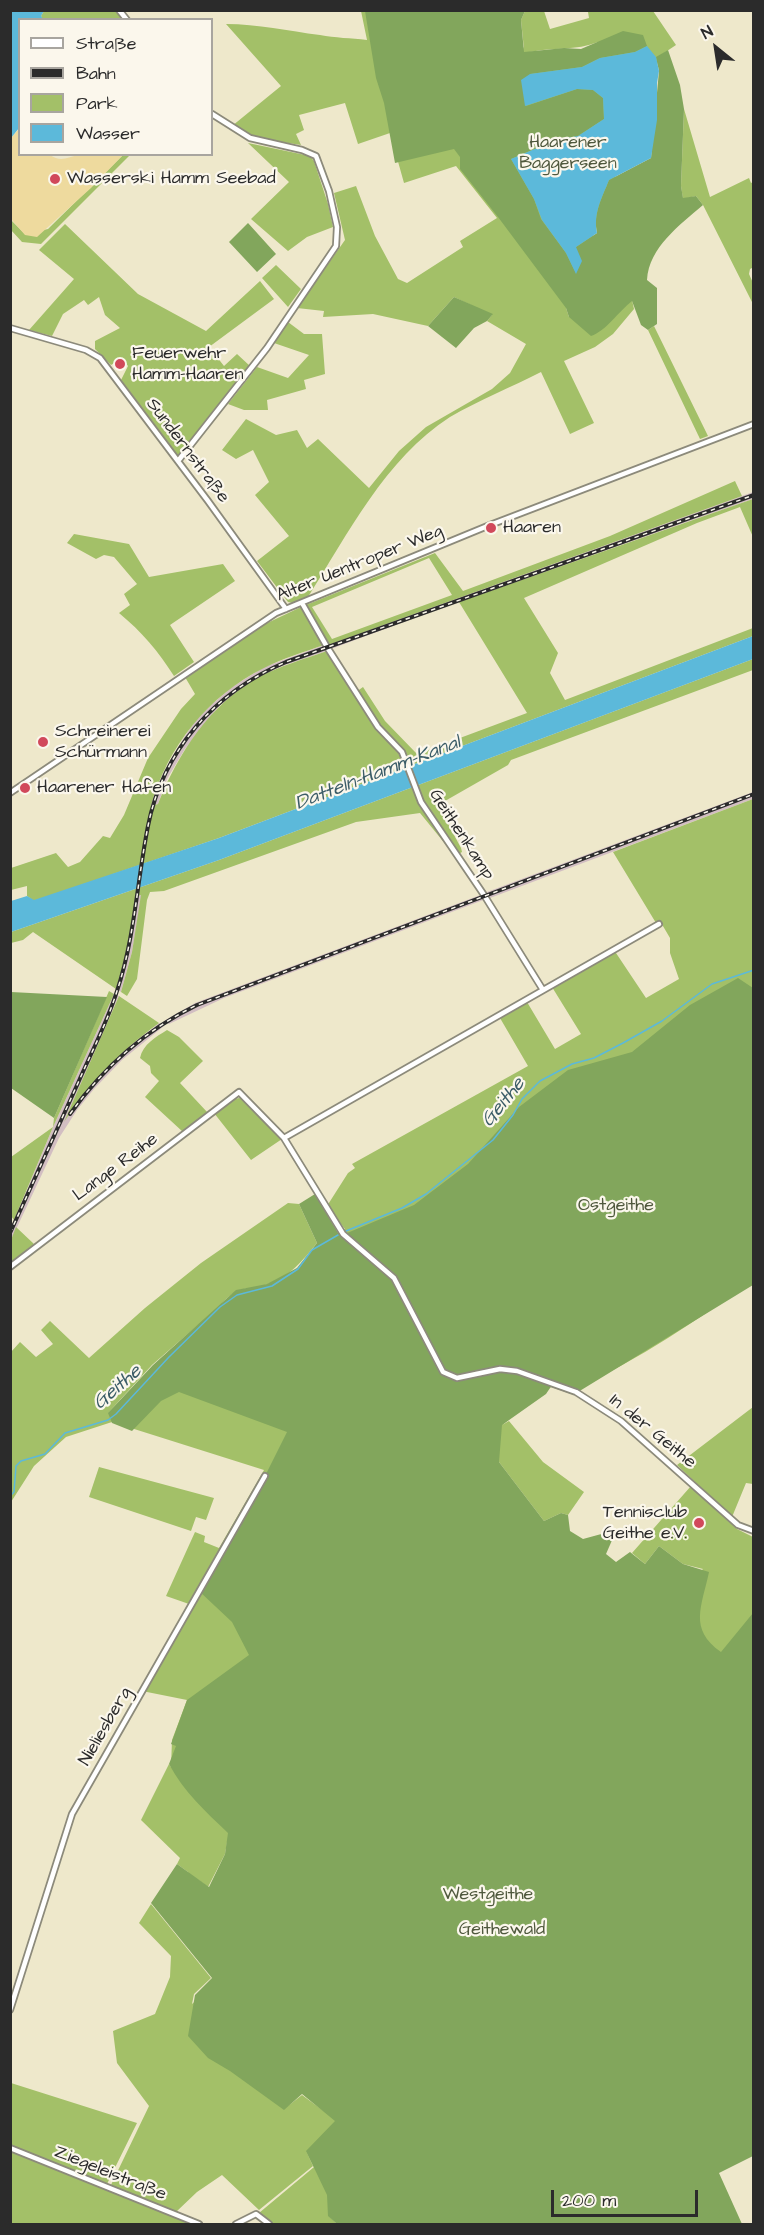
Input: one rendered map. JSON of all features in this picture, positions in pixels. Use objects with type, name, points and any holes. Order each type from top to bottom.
[{"type":"street","points":[[178,461],[267,348],[300,296],[336,246],[338,237],[329,191],[316,156],[302,150],[250,138],[213,115]]},
{"type":"street","name":"Sundernstraße","points":[[10,328],[86,350],[100,358],[286,609]]},
{"type":"street","name":"Alter Uentroper Weg","points":[[10,793],[259,622],[501,521],[753,424]]},
{"type":"street","name":"Geithenkamp","points":[[302,603],[378,727],[399,748],[421,802],[473,877],[543,990]]},
{"type":"street","points":[[284,1138],[659,924]]},
{"type":"street","name":"In der Geithe","points":[[238,1092],[284,1138],[343,1234],[394,1278],[443,1371],[456,1378],[500,1369],[530,1374],[576,1392],[621,1421],[738,1525],[753,1531]]},
{"type":"street","name":"Lange Reihe","points":[[10,1267],[238,1092]]},
{"type":"street","name":"Nieliesberg","points":[[10,2010],[72,1814],[265,1476]]},
{"type":"street","name":"Ziegeleistraße","points":[[10,2148],[199,2224]]},
{"type":"street","points":[[236,2224],[256,2214],[268,2224]]},
{"type":"shaded area","points":[[753,492],[753,499],[449,605],[331,649],[328,645]]},
{"type":"shaded area","points":[[324,645],[327,651],[277,668],[220,705],[185,749],[167,779],[158,804],[150,806],[159,783],[181,742],[195,721],[211,705],[232,687],[264,667]]},
{"type":"shaded area","points":[[753,792],[753,799],[490,898],[487,892]]},
{"type":"shaded area","points":[[483,894],[486,899],[224,998],[169,1024],[164,1021],[195,1003]]},
{"type":"shaded area","points":[[142,895],[132,952],[121,992],[117,989],[128,950],[136,896]]},
{"type":"shaded area","points":[[114,994],[119,996],[66,1118],[91,1085],[119,1056],[159,1023],[164,1026],[122,1060],[77,1110],[59,1138],[11,1240],[11,1228],[53,1127]]},
{"type":"green space","points":[[117,10],[123,18],[42,18],[44,11]]},
{"type":"green space","points":[[361,11],[507,11],[524,49],[521,20],[525,11],[544,11],[550,29],[589,18],[588,12],[593,11],[653,11],[676,45],[661,55],[566,308],[569,317],[617,313],[632,300],[634,309],[613,334],[595,347],[564,361],[594,423],[570,434],[541,372],[450,417],[427,434],[387,476],[353,523],[308,597],[292,603],[288,602],[257,561],[289,536],[255,495],[269,482],[253,450],[236,459],[222,450],[246,419],[276,435],[297,430],[307,448],[318,439],[369,488],[399,451],[426,427],[492,389],[510,373],[526,344],[487,321],[492,315],[454,297],[428,326],[373,314],[323,317],[324,311],[297,308],[345,240],[334,193],[356,186],[375,236],[398,279],[407,283],[463,247],[460,241],[497,218],[456,166],[404,183],[390,133],[358,144],[345,103],[299,115],[304,130],[296,134],[301,145],[250,137],[232,126],[281,86],[226,24],[261,26],[367,40]],"holes":[[[598,42],[587,51],[530,52],[581,47]]]},
{"type":"green space","name":"Haarener Baggerseen","points":[[365,11],[525,11],[521,20],[524,52],[564,48],[581,49],[623,31],[643,35],[647,46],[635,52],[600,58],[582,67],[530,74],[526,106],[577,89],[593,90],[603,98],[604,119],[578,136],[555,140],[511,159],[534,199],[541,219],[566,253],[576,273],[576,247],[597,233],[597,212],[609,180],[651,158],[659,71],[656,57],[668,50],[680,85],[684,109],[681,186],[683,198],[696,196],[703,205],[667,238],[653,257],[647,280],[657,288],[657,324],[648,330],[641,325],[632,301],[607,326],[591,336],[569,317],[566,308],[460,169],[460,157],[454,149],[395,163],[384,103],[376,78]]},
{"type":"green space","points":[[684,109],[710,197],[749,178],[751,183],[753,182],[754,267],[750,269],[749,274],[753,283],[753,304],[703,205],[696,196],[683,199],[681,186]]},
{"type":"green space","points":[[248,143],[310,156],[314,161],[328,204],[333,227],[307,237],[288,251],[251,219],[289,182]]},
{"type":"green space","points":[[122,156],[129,156],[41,244],[22,242],[11,230],[10,219],[25,234],[48,229]]},
{"type":"green space","points":[[248,223],[276,254],[257,272],[229,242]]},
{"type":"green space","points":[[65,224],[138,294],[206,331],[260,281],[274,299],[209,347],[224,366],[237,354],[250,366],[179,457],[121,380],[128,366],[122,358],[111,365],[95,349],[95,341],[120,328],[105,315],[99,297],[88,305],[84,300],[63,314],[52,336],[29,330],[74,279],[39,250]]},
{"type":"green space","points":[[276,265],[301,289],[288,307],[262,278]]},
{"type":"green space","points":[[454,297],[493,314],[487,321],[474,328],[456,348],[428,326]]},
{"type":"green space","points":[[288,322],[304,334],[322,334],[325,374],[304,380],[306,389],[267,400],[268,410],[244,410],[228,404],[257,367],[288,378],[309,355],[274,343]]},
{"type":"green space","points":[[654,326],[708,436],[700,439],[648,330]]},
{"type":"green space","points":[[735,481],[742,496],[328,645],[306,605],[435,553],[463,591],[610,536]],"holes":[[[429,558],[452,595],[332,639],[312,607]]]},
{"type":"green space","points":[[753,499],[753,537],[740,507],[697,523],[524,598],[558,653],[550,673],[565,700],[753,628],[753,636],[219,838],[34,901],[27,896],[27,886],[11,890],[11,868],[56,853],[68,867],[80,862],[103,836],[110,838],[124,815],[148,758],[181,709],[195,694],[185,677],[261,626],[301,607],[324,645],[264,668],[244,679],[208,708],[179,744],[158,784],[151,806],[158,804],[175,766],[186,749],[225,701],[241,688],[267,673],[327,651],[356,692],[363,687],[385,721],[417,754],[527,713],[459,602]]},
{"type":"green space","points":[[74,534],[129,544],[149,577],[223,564],[235,581],[170,625],[194,662],[174,676],[149,642],[119,613],[130,605],[124,594],[137,584],[114,557],[104,555],[96,559],[67,543]]},
{"type":"green space","points":[[753,659],[753,670],[511,760],[508,765],[438,805],[461,848],[462,852],[455,856],[420,813],[356,822],[164,891],[150,892],[137,979],[127,996],[121,992],[132,952],[141,895],[136,897],[128,950],[116,989],[33,932],[23,940],[11,943],[11,932],[219,860]]},
{"type":"green space","name":"Westgeithe","points":[[753,799],[753,1281],[646,1352],[577,1388],[574,1395],[551,1387],[502,1425],[509,1421],[543,1462],[584,1492],[568,1515],[561,1513],[544,1521],[499,1462],[486,1462],[636,1634],[703,1569],[683,1564],[659,1546],[645,1564],[632,1553],[691,1486],[737,1529],[753,1537],[753,2153],[731,2160],[647,2224],[340,2224],[329,2216],[337,2224],[272,2224],[259,2213],[314,2167],[306,2151],[313,2166],[259,2210],[222,2175],[197,2192],[176,2212],[111,2185],[149,2106],[117,2063],[113,2031],[155,2014],[170,1977],[171,1956],[139,1923],[151,1904],[211,1978],[194,1994],[192,2004],[216,1983],[188,1872],[177,1864],[180,1858],[141,1820],[169,1764],[171,1767],[172,1740],[187,1700],[142,1691],[196,1596],[194,1595],[189,1604],[166,1596],[195,1532],[205,1536],[204,1542],[219,1548],[264,1470],[112,1422],[66,1437],[34,1466],[11,1502],[11,1352],[20,1342],[36,1357],[53,1344],[41,1330],[50,1321],[89,1358],[145,1308],[201,1263],[288,1203],[299,1204],[317,1243],[296,1267],[283,1277],[268,1284],[239,1290],[222,1303],[262,1290],[291,1275],[336,1234],[345,1229],[327,1206],[348,1173],[355,1168],[352,1164],[528,1066],[500,1018],[527,1002],[555,1049],[581,1034],[552,987],[614,950],[646,998],[679,979],[670,953],[670,938],[660,921],[656,923],[613,852]],"holes":[[[199,1324],[108,1413],[152,1365]],[[227,1842],[223,1904],[197,1879],[208,1887],[225,1854]],[[301,2083],[325,2112],[302,2095],[288,2106]]]},
{"type":"green space","name":"Westgeithe","points":[[738,978],[753,988],[753,1285],[578,1392],[552,1385],[546,1394],[502,1425],[499,1462],[544,1521],[561,1513],[568,1515],[570,1531],[583,1539],[605,1533],[613,1538],[606,1554],[616,1562],[630,1552],[645,1564],[659,1546],[683,1564],[709,1572],[701,1606],[701,1626],[704,1635],[721,1652],[753,1613],[753,2156],[719,2173],[742,2224],[337,2224],[328,2216],[327,2195],[306,2151],[335,2121],[302,2094],[284,2110],[208,2058],[188,2036],[195,1995],[212,1978],[151,1903],[177,1864],[209,1887],[225,1854],[228,1833],[196,1801],[175,1774],[169,1764],[176,1746],[171,1744],[187,1700],[249,1655],[232,1622],[199,1591],[267,1472],[287,1432],[179,1392],[161,1401],[132,1431],[112,1423],[108,1413],[153,1365],[236,1290],[267,1284],[297,1268],[317,1243],[299,1204],[315,1194],[340,1236],[414,1205],[468,1164],[519,1107],[568,1070],[632,1052],[690,1005]]},
{"type":"green space","points":[[109,991],[114,994],[53,1127],[54,1118]]},
{"type":"green space","points":[[11,992],[107,997],[54,1118],[11,1088]]},
{"type":"green space","points":[[119,996],[159,1023],[107,1068],[64,1122]]},
{"type":"green space","points":[[167,1030],[179,1037],[203,1061],[180,1083],[208,1113],[183,1132],[145,1097],[159,1081],[151,1073],[150,1066],[140,1058],[150,1041]]},
{"type":"green space","points":[[239,1098],[244,1099],[282,1139],[251,1160],[214,1113]]},
{"type":"green space","points":[[53,1127],[14,1220],[11,1216],[11,1157]]},
{"type":"green space","points":[[16,1227],[34,1244],[11,1264],[11,1240]]},
{"type":"green space","points":[[753,1407],[753,1484],[746,1483],[732,1517],[677,1465]]},
{"type":"green space","points":[[99,1467],[214,1498],[206,1520],[196,1517],[191,1531],[89,1497]]},
{"type":"green space","points":[[11,2083],[137,2123],[107,2184],[11,2145]]},
{"type":"green space","points":[[11,2150],[195,2224],[11,2223]]},
{"type":"sand","name":"Wasserski Hamm Seebad","points":[[18,130],[18,156],[52,156],[60,159],[74,156],[122,156],[37,237],[25,235],[11,219],[11,138]]},
{"type":"water","points":[[11,10],[44,11],[42,18],[18,18],[18,129],[11,138]]},
{"type":"water","points":[[647,46],[656,57],[659,71],[657,120],[651,158],[609,180],[597,212],[597,233],[576,247],[582,261],[576,274],[566,253],[542,220],[534,199],[511,159],[556,140],[578,136],[604,119],[603,98],[593,90],[577,89],[525,106],[521,80],[530,74],[582,67],[600,58],[635,52]]},
{"type":"water","points":[[753,636],[753,659],[219,860],[11,932],[11,901],[27,896],[34,900],[219,838]]},
{"type":"waterway","name":"Geithe","points":[[346,1231],[402,1208],[426,1194],[493,1140],[513,1115],[522,1099],[540,1081],[572,1064],[594,1058],[623,1043],[662,1021],[712,984],[754,970]]},
{"type":"waterway","name":"Geithe","points":[[10,1496],[14,1492],[16,1466],[21,1461],[45,1454],[65,1433],[108,1420],[220,1307],[237,1295],[272,1286],[298,1269],[312,1250],[338,1235]]},
{"type":"railway","points":[[10,1233],[109,1015],[128,950],[144,847],[155,798],[180,749],[215,707],[260,675],[286,662],[754,495]]},
{"type":"railway","points":[[70,1114],[96,1081],[126,1052],[160,1026],[197,1005],[754,794]]},
{"type":"place","name":"Wasserski Hamm Seebad","points":[[55,179]]},
{"type":"place","name":"Feuerwehr Hamm-Haaren","points":[[120,364]]},
{"type":"place","name":"Haaren","points":[[491,528]]},
{"type":"place","name":"Schreinerei Schürmann","points":[[43,742]]},
{"type":"place","name":"Haarener Hafen","points":[[25,788]]},
{"type":"place","name":"Tennisclub Geithe e.V.","points":[[699,1523]]},
{"type":"water label","name":"Datteln-Hamm-Kanal","points":[[378,774]]},
{"type":"park label","name":"Ostgeithe","points":[[616,1206]]},
{"type":"park label","name":"Geithewald","points":[[502,1930]]}]
